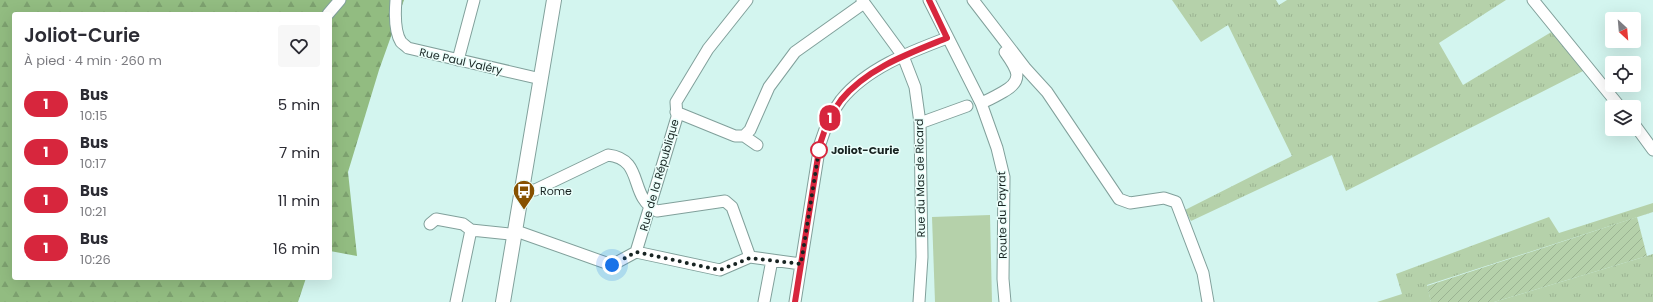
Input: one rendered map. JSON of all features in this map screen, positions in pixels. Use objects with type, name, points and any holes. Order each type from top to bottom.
[{"type":"main road","points":[[503,302],[554,0]]},
{"type":"street","points":[[330,12],[340,0]]},
{"type":"street","name":"Rue Paul Valéry","points":[[396,0],[397,24],[401,42],[408,48],[541,79]]},
{"type":"street","points":[[458,60],[474,0]]},
{"type":"street","name":"Rue de la République","points":[[636,252],[677,117],[676,102],[708,49],[747,0]]},
{"type":"street","name":"Route du Payrat","points":[[929,0],[947,38],[985,102],[997,148],[1004,177],[1003,279],[1005,302]]},
{"type":"street","points":[[966,0],[1016,69],[1018,76],[1016,83],[1011,88],[985,102]]},
{"type":"street","points":[[973,0],[1026,69],[1047,92],[1119,199],[1130,203],[1164,198],[1176,202],[1203,272],[1208,302]]},
{"type":"street","points":[[1532,0],[1614,100]]},
{"type":"street","points":[[744,136],[750,130],[769,87],[795,52],[863,1],[903,56]]},
{"type":"street","points":[[795,302],[820,144],[827,122],[842,99],[864,79],[903,56],[947,38]]},
{"type":"street","name":"Rue du Mas de Ricard","points":[[903,56],[915,87],[920,123],[922,257],[919,302]]},
{"type":"street","points":[[920,123],[968,106]]},
{"type":"street","points":[[676,112],[735,136],[744,136],[757,145]]},
{"type":"street","points":[[1641,134],[1653,150]]},
{"type":"street","points":[[522,190],[535,190],[608,155],[619,156],[629,164],[644,202],[649,207],[657,211],[725,202],[732,207],[750,258]]},
{"type":"street","points":[[430,224],[436,219],[463,224],[471,230],[510,234],[519,232],[612,265],[636,252],[720,270],[750,258],[801,264]]},
{"type":"street","points":[[456,302],[471,230]]},
{"type":"street","points":[[764,302],[772,260]]},
{"type":"green space","points":[[0,0],[404,0],[379,70],[348,172],[357,256],[332,251],[332,12],[12,12],[12,280],[305,280],[298,302],[0,302]]},
{"type":"green space","points":[[1172,0],[1276,0],[1279,5],[1287,0],[1506,0],[1439,43],[1463,85],[1553,31],[1585,70],[1346,191],[1332,155],[1191,221],[1185,210],[1292,156],[1228,25],[1201,42]]},
{"type":"green space","points":[[1653,203],[1653,212],[1427,285],[1431,302],[1377,302],[1402,294],[1396,274],[1549,217],[1559,233]]},
{"type":"green space","points":[[990,215],[992,302],[935,302],[932,217]]},
{"type":"green space","points":[[1637,217],[1647,256],[1494,302],[1431,302],[1427,286]]},
{"type":"green space","points":[[1653,254],[1653,302],[1494,302],[1647,256]]},
{"type":"bus line","name":"1","points":[[795,302],[820,144],[827,122],[842,99],[864,79],[894,60],[947,38],[929,0]]},
{"type":"place","name":"Joliot-Curie","points":[[819,150]]},
{"type":"place","name":"Rome","points":[[524,210]]},
{"type":"route","points":[[612,265],[636,252],[720,270],[750,258],[801,264],[819,150]]}]
